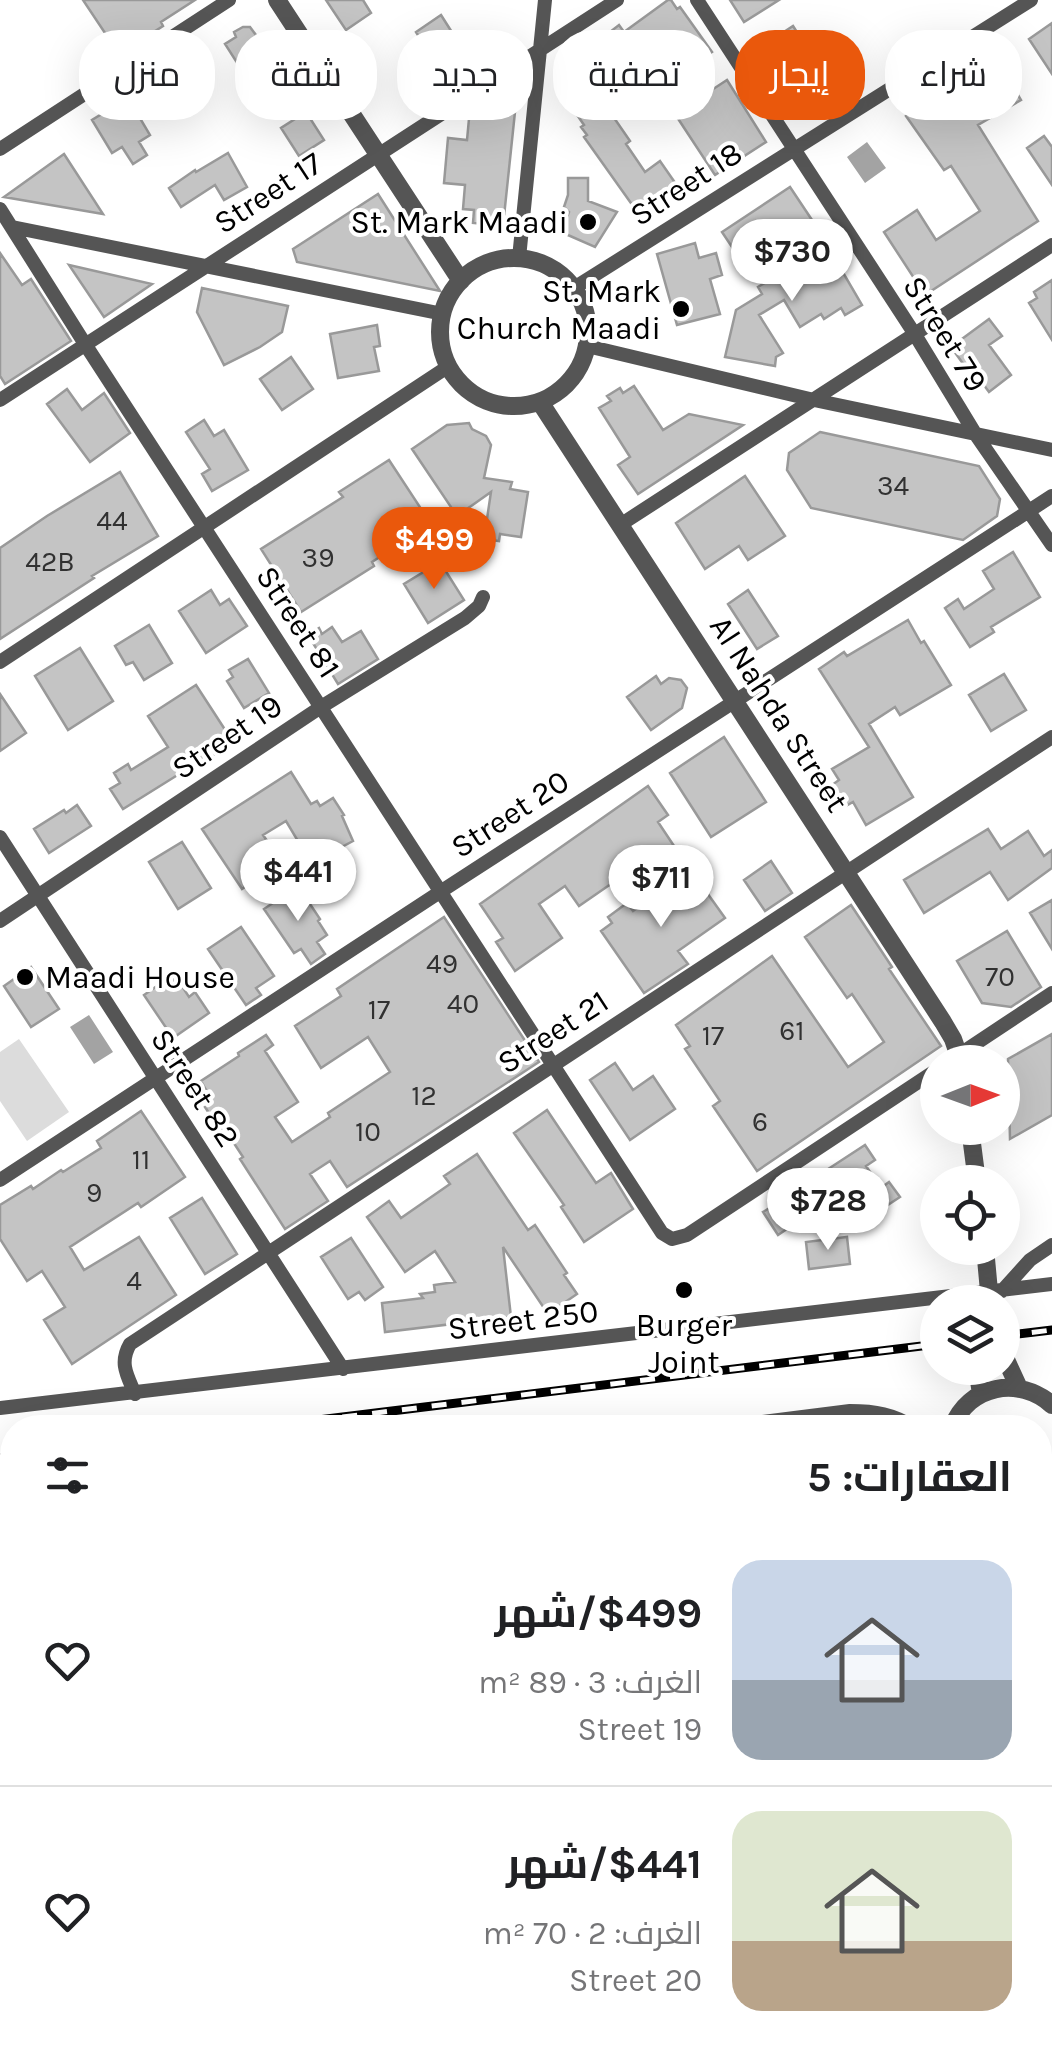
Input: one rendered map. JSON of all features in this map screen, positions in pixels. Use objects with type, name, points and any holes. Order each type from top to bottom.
[{"type":"street","points":[[0,149],[229,0]]},
{"type":"street","points":[[277,0],[461,280]]},
{"type":"street","points":[[519,258],[544,0]]},
{"type":"street","name":"Street 17","points":[[0,400],[617,0]]},
{"type":"street","name":"Street 79","points":[[696,0],[1052,545]]},
{"type":"street","name":"Street 18","points":[[574,288],[1031,0]]},
{"type":"street","name":"Street 81","points":[[0,209],[7,226],[666,1237],[687,1236],[920,1081]]},
{"type":"street","points":[[7,226],[442,314]]},
{"type":"street","points":[[620,525],[1052,245]]},
{"type":"street","points":[[519,258],[540,262],[559,272],[584,306],[588,326],[587,346],[578,370],[562,389],[540,402],[519,406],[498,404],[462,384],[442,350],[440,332],[442,314],[461,280],[497,259],[519,258]]},
{"type":"street","points":[[587,346],[814,400],[1052,450]]},
{"type":"street","points":[[0,662],[449,366]]},
{"type":"street","name":"Al Nahda Street","points":[[540,402],[955,1045]]},
{"type":"street","name":"Street 20","points":[[0,1180],[1052,496]]},
{"type":"street","name":"Street 19","points":[[0,921],[321,708],[465,618],[483,597]]},
{"type":"street","name":"Street 21","points":[[134,1394],[124,1368],[124,1355],[130,1344],[1052,737]]},
{"type":"street","name":"Street 82","points":[[0,836],[343,1369]]},
{"type":"street","points":[[978,1045],[1052,994]]},
{"type":"street","points":[[1000,1285],[1052,1244]]},
{"type":"street","name":"Street 250","points":[[1020,1290],[1052,1284]]},
{"type":"street","name":"Street 250","points":[[0,1408],[920,1304]]},
{"type":"street","points":[[1020,1372],[1052,1405]]},
{"type":"street","points":[[980,1385],[981,1394]]},
{"type":"street","points":[[960,1415],[981,1394],[1006,1387],[1036,1391]]},
{"type":"street","points":[[818,1415],[850,1411],[888,1415]]},
{"type":"shaded area","points":[[867,142],[886,168],[865,183],[847,157]]},
{"type":"shaded area","points":[[89,1015],[113,1052],[94,1064],[70,1027]]},
{"type":"shaded area","points":[[19,1039],[69,1112],[27,1141],[0,1101],[0,1052]]},
{"type":"building","points":[[83,0],[195,0],[161,22],[163,26],[157,30],[103,30]]},
{"type":"building","points":[[326,0],[363,0],[371,13],[346,30]]},
{"type":"building","points":[[671,0],[696,30],[627,30]]},
{"type":"building","points":[[730,0],[779,0],[744,22]]},
{"type":"building","points":[[441,15],[451,30],[419,30]]},
{"type":"building","points":[[1052,23],[1052,74],[1029,39]]},
{"type":"building","points":[[235,38],[235,60],[225,44]]},
{"type":"building","points":[[727,80],[735,93],[735,120],[752,120],[766,142],[715,175],[679,120],[715,120],[715,88]]},
{"type":"building","points":[[92,120],[141,120],[150,135],[139,142],[147,155],[133,164],[122,147],[112,153]]},
{"type":"building","points":[[294,120],[311,120],[324,140],[299,156],[281,128]]},
{"type":"building","points":[[469,120],[514,120],[503,226],[473,223],[474,210],[463,209],[465,185],[444,183],[448,138],[467,140]]},
{"type":"building","points":[[581,120],[616,120],[645,172],[660,161],[678,187],[638,213],[584,137]]},
{"type":"building","points":[[909,120],[987,120],[978,125],[1038,221],[925,295],[884,232],[917,210],[936,240],[980,211],[951,166],[944,170]]},
{"type":"building","points":[[1044,136],[1052,147],[1052,185],[1027,148]]},
{"type":"building","points":[[228,153],[247,187],[224,200],[215,185],[181,207],[169,188]]},
{"type":"building","points":[[64,154],[103,214],[4,197]]},
{"type":"building","name":"St. Mark Maadi","points":[[568,178],[588,178],[588,201],[617,212],[595,247],[561,232],[569,212],[564,207]]},
{"type":"building","points":[[790,187],[814,223],[746,268],[722,232]]},
{"type":"building","points":[[378,194],[440,291],[297,262],[293,249]]},
{"type":"building","points":[[833,242],[844,261],[838,264],[862,305],[845,315],[841,308],[824,319],[821,314],[800,327],[784,300],[759,315],[783,353],[776,357],[775,366],[725,357],[736,310],[762,294],[758,287]]},
{"type":"building","points":[[695,243],[699,258],[716,253],[722,275],[710,279],[720,314],[677,325],[657,254]]},
{"type":"building","points":[[0,253],[22,285],[31,279],[71,341],[5,384],[0,376]]},
{"type":"building","points":[[69,265],[152,284],[104,317]]},
{"type":"building","points":[[1052,280],[1052,340],[1029,303],[1037,298],[1034,292]]},
{"type":"building","points":[[202,288],[288,306],[282,332],[224,365],[197,312]]},
{"type":"building","points":[[989,319],[1002,336],[989,345],[1011,375],[989,392],[951,347]]},
{"type":"building","points":[[377,325],[380,346],[374,347],[379,371],[338,378],[330,334]]},
{"type":"building","points":[[291,357],[313,389],[282,410],[260,379]]},
{"type":"building","points":[[634,386],[663,430],[689,414],[743,425],[638,494],[618,465],[630,457],[599,408],[611,401],[607,396]]},
{"type":"building","points":[[67,389],[82,410],[104,393],[130,433],[90,462],[47,404]]},
{"type":"building","points":[[204,420],[214,436],[224,430],[248,470],[212,491],[202,474],[210,469],[186,432]]},
{"type":"building","points":[[469,423],[491,445],[484,478],[512,482],[510,489],[528,492],[521,537],[500,534],[499,541],[484,539],[491,492],[457,516],[412,449],[447,425]]},
{"type":"building","points":[[820,432],[979,466],[1000,499],[997,516],[963,540],[811,508],[787,470],[789,453]]},
{"type":"building","points":[[389,460],[431,524],[301,612],[261,549],[343,497],[339,492]]},
{"type":"building","points":[[120,472],[158,536],[0,639],[0,548]]},
{"type":"building","points":[[745,476],[785,536],[748,560],[739,546],[705,569],[676,523]]},
{"type":"building","points":[[1013,552],[1040,597],[991,627],[994,632],[970,647],[945,608],[958,599],[964,609],[994,589],[983,571]]},
{"type":"building","points":[[440,562],[464,600],[428,623],[404,584]]},
{"type":"building","points":[[211,590],[220,605],[229,599],[247,626],[206,653],[179,611]]},
{"type":"building","points":[[748,590],[778,636],[757,649],[728,604]]},
{"type":"building","points":[[908,620],[951,685],[900,715],[895,707],[869,724],[913,797],[866,825],[853,802],[844,807],[832,785],[839,780],[832,769],[869,747],[819,669]]},
{"type":"building","points":[[149,625],[172,663],[144,680],[133,662],[126,665],[115,646]]},
{"type":"building","points":[[332,627],[342,642],[361,631],[378,659],[338,684],[308,635],[319,628],[322,634]]},
{"type":"building","points":[[80,648],[113,701],[68,730],[35,676]]},
{"type":"building","points":[[248,659],[269,693],[244,708],[227,681],[233,677],[229,670]]},
{"type":"building","points":[[1004,674],[1026,710],[991,731],[969,695]]},
{"type":"building","points":[[656,676],[661,684],[669,678],[681,680],[687,688],[682,708],[651,730],[627,697]]},
{"type":"building","points":[[196,685],[233,742],[123,809],[110,789],[120,783],[114,773],[128,764],[131,770],[168,747],[148,716]]},
{"type":"building","points":[[0,694],[26,733],[0,751]]},
{"type":"building","points":[[724,737],[766,802],[711,837],[670,773]]},
{"type":"building","points":[[291,772],[311,804],[317,801],[320,806],[333,798],[353,841],[340,848],[344,855],[322,868],[312,850],[305,853],[286,821],[263,835],[282,862],[242,889],[202,829]]},
{"type":"building","points":[[648,786],[668,815],[658,822],[678,852],[666,860],[660,850],[579,906],[565,886],[539,904],[562,938],[515,971],[496,942],[503,938],[480,904]]},
{"type":"building","points":[[77,805],[91,826],[49,853],[34,829]]},
{"type":"building","points":[[988,829],[1001,849],[1028,831],[1044,856],[1052,850],[1052,868],[1008,900],[990,872],[924,913],[904,880]]},
{"type":"building","points":[[182,842],[211,888],[178,909],[149,862]]},
{"type":"building","points":[[771,861],[792,893],[765,911],[744,880]]},
{"type":"building","points":[[669,874],[678,888],[695,876],[725,918],[678,951],[688,964],[644,993],[601,931],[612,923],[608,917],[627,903],[633,911],[654,896],[649,888]]},
{"type":"building","points":[[298,886],[327,935],[317,942],[325,954],[311,964],[301,949],[294,953],[264,909]]},
{"type":"building","points":[[1052,900],[1052,949],[1030,913]]},
{"type":"building","points":[[851,905],[940,1045],[920,1045],[920,1060],[757,1171],[713,1106],[720,1101],[685,1049],[690,1046],[676,1025],[772,956],[848,1067],[884,1042],[852,994],[847,998],[805,937]]},
{"type":"building","points":[[444,917],[539,1062],[347,1187],[330,1161],[310,1174],[328,1201],[285,1229],[226,1131],[222,1133],[205,1107],[208,1105],[203,1098],[209,1095],[201,1081],[266,1035],[273,1045],[265,1051],[298,1102],[275,1117],[292,1142],[330,1117],[328,1113],[390,1072],[368,1037],[321,1068],[295,1026],[341,996],[337,989]]},
{"type":"building","points":[[241,927],[274,976],[256,988],[261,995],[246,1005],[208,949]]},
{"type":"building","points":[[1007,931],[1041,987],[1011,1007],[982,1003],[957,961]]},
{"type":"building","points":[[31,967],[59,1009],[31,1027],[4,986]]},
{"type":"building","points":[[174,974],[189,997],[195,992],[209,1013],[173,1038],[144,995]]},
{"type":"building","points":[[1052,1034],[1052,1115],[1020,1133],[1020,1052]]},
{"type":"building","points":[[615,1063],[633,1090],[653,1076],[675,1109],[630,1140],[590,1080]]},
{"type":"building","points":[[547,1110],[596,1183],[611,1173],[633,1209],[584,1242],[561,1207],[564,1205],[514,1133]]},
{"type":"building","points":[[141,1111],[185,1177],[70,1247],[84,1270],[139,1237],[176,1295],[72,1364],[44,1320],[65,1307],[42,1271],[27,1281],[0,1239],[0,1205],[101,1148],[97,1141]]},
{"type":"building","points":[[865,1145],[875,1160],[866,1166],[881,1188],[889,1182],[900,1197],[856,1226],[831,1189],[835,1186],[825,1171]]},
{"type":"building","points":[[477,1154],[528,1230],[535,1225],[577,1294],[548,1314],[503,1247],[511,1317],[385,1332],[382,1303],[423,1298],[420,1294],[435,1292],[434,1285],[455,1282],[435,1251],[405,1272],[367,1217],[389,1201],[401,1218],[450,1184],[444,1176]]},
{"type":"building","points":[[798,1190],[812,1212],[778,1235],[763,1212]]},
{"type":"building","points":[[202,1198],[237,1254],[205,1274],[170,1218]]},
{"type":"building","points":[[847,1237],[850,1264],[809,1269],[806,1242]]},
{"type":"building","points":[[351,1238],[383,1287],[365,1300],[359,1292],[348,1299],[321,1257]]},
{"type":"railway","points":[[1020,1334],[1052,1330]]},
{"type":"railway","points":[[359,1415],[920,1346]]},
{"type":"place","name":"St. Mark Maadi","points":[[588,222]]},
{"type":"place","name":"St. Mark Church Maadi","points":[[681,309]]},
{"type":"place","name":"Maadi House","points":[[25,977]]},
{"type":"place","name":"Burger Joint","points":[[684,1290]]}]
